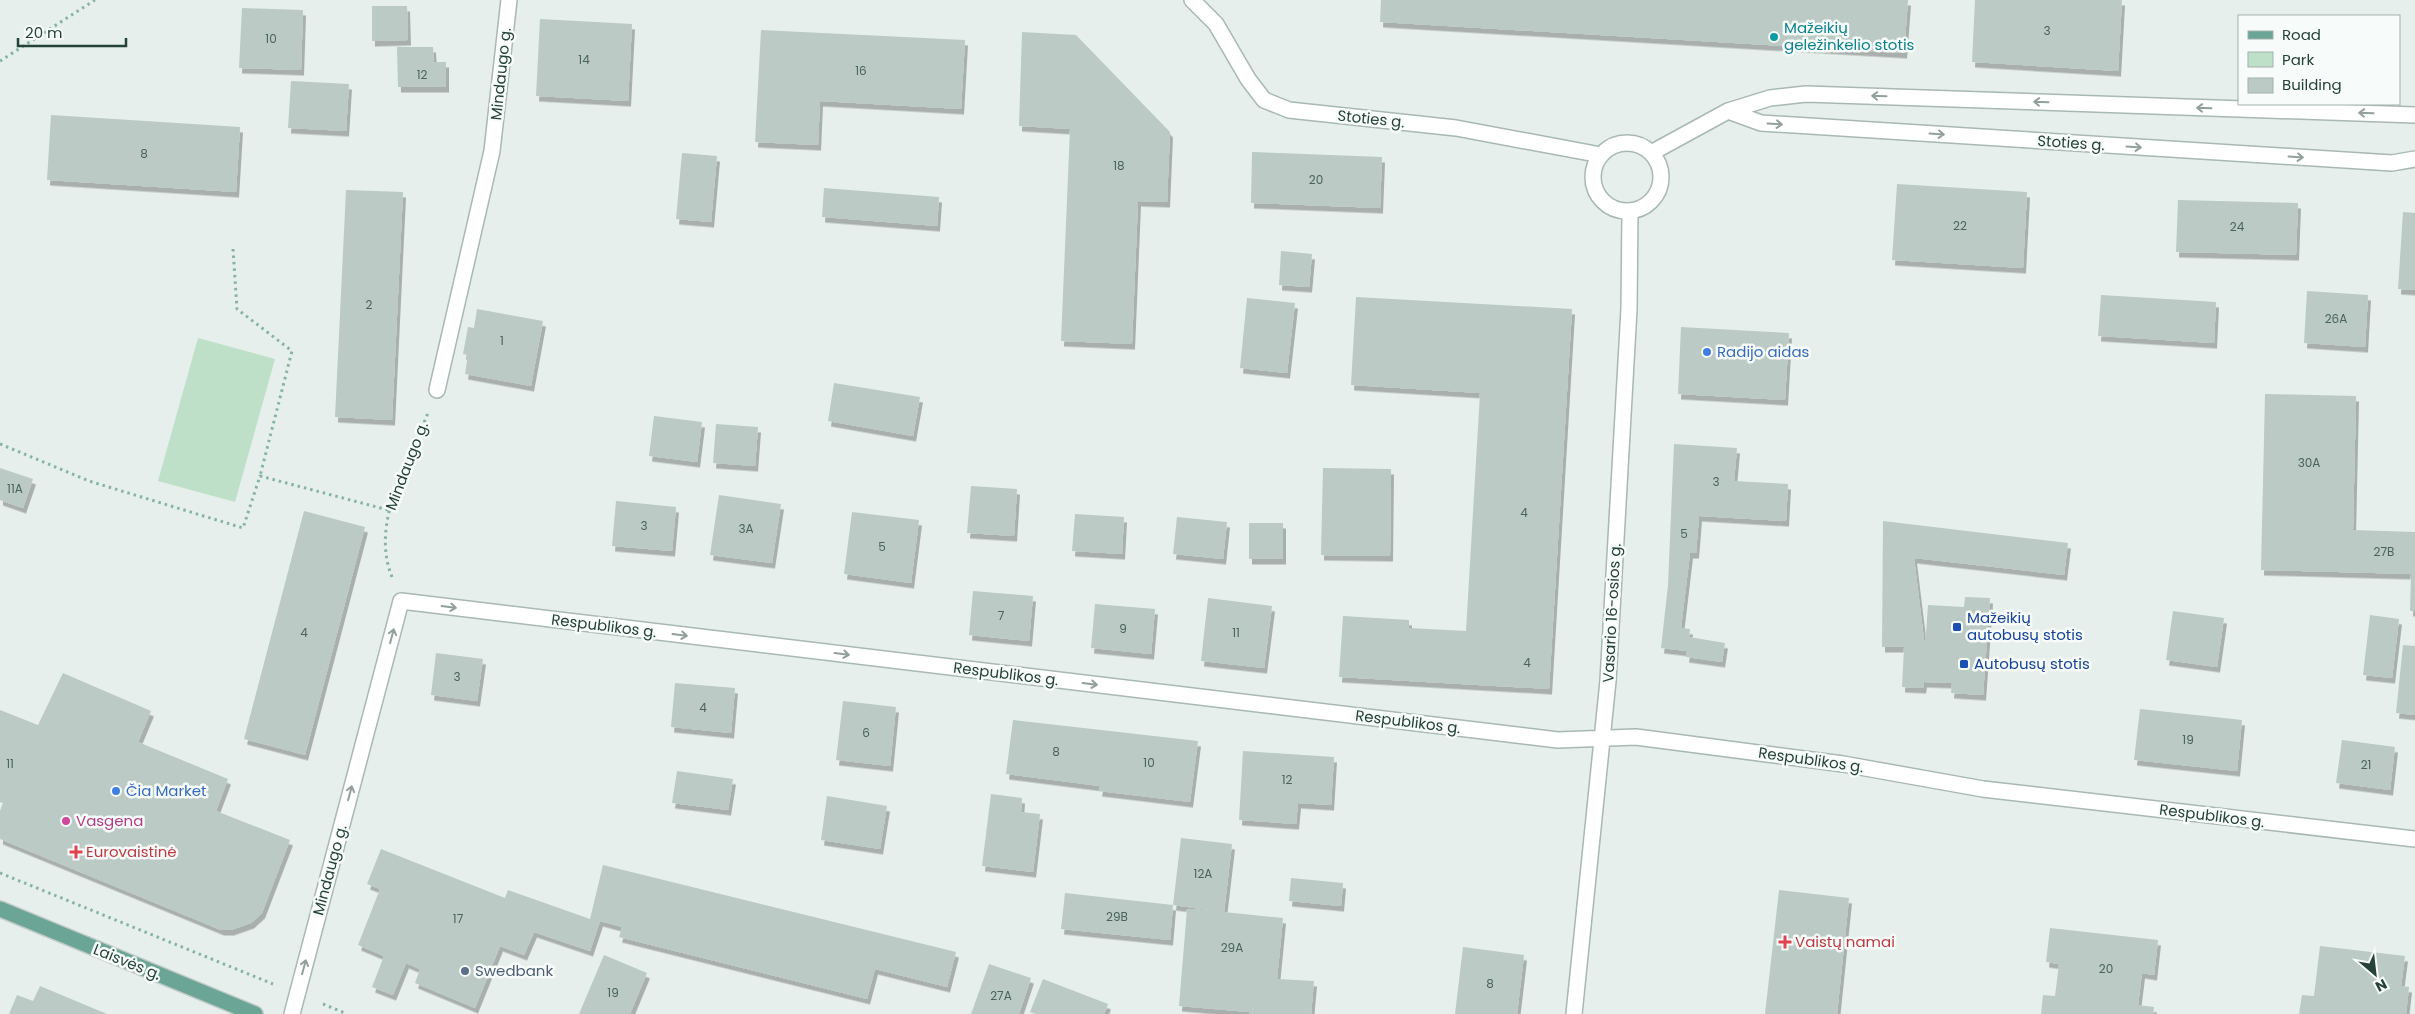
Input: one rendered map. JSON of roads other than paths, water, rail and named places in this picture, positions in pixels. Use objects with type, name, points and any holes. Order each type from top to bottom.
[{"type":"main road","name":"Laisvės g.","points":[[0,909],[254,1014]]},
{"type":"street","name":"Mindaugo g.","points":[[437,390],[492,151],[509,0]]},
{"type":"street","name":"Stoties g.","points":[[1192,0],[1216,24],[1248,79],[1264,100],[1288,110],[1456,128],[1601,156]]},
{"type":"street","points":[[1651,152],[1728,111],[1770,98],[1806,94],[2415,115]]},
{"type":"street","name":"Stoties g.","points":[[1728,111],[1761,123],[2392,163],[2415,159]]},
{"type":"street","points":[[1631,143],[1642,146],[1651,152],[1658,161],[1661,172],[1657,193],[1650,202],[1630,211],[1619,210],[1609,205],[1600,197],[1595,188],[1593,177],[1595,165],[1601,156],[1620,144],[1631,143]]},
{"type":"street","name":"Vasario 16-osios g.","points":[[1574,1014],[1608,681],[1628,328],[1630,211]]},
{"type":"street","name":"Mindaugo g.","points":[[292,1014],[401,601]]},
{"type":"street","name":"Respublikos g.","points":[[401,601],[1558,740],[1636,737],[1843,764],[1983,789],[2415,839]]},
{"type":"place","name":"Mažeikių geležinkelio stotis","points":[[1774,37]]},
{"type":"place","name":"Radijo aidas","points":[[1707,352]]},
{"type":"place","name":"Mažeikių autobusų stotis","points":[[1957,627]]},
{"type":"place","name":"Autobusų stotis","points":[[1964,664]]},
{"type":"place","name":"Čia Market","points":[[116,791]]},
{"type":"place","name":"Vasgena","points":[[66,821]]},
{"type":"place","name":"Eurovaistinė","points":[[76,852]]},
{"type":"place","name":"Vaistų namai","points":[[1785,942]]},
{"type":"place","name":"Swedbank","points":[[465,971]]}]
